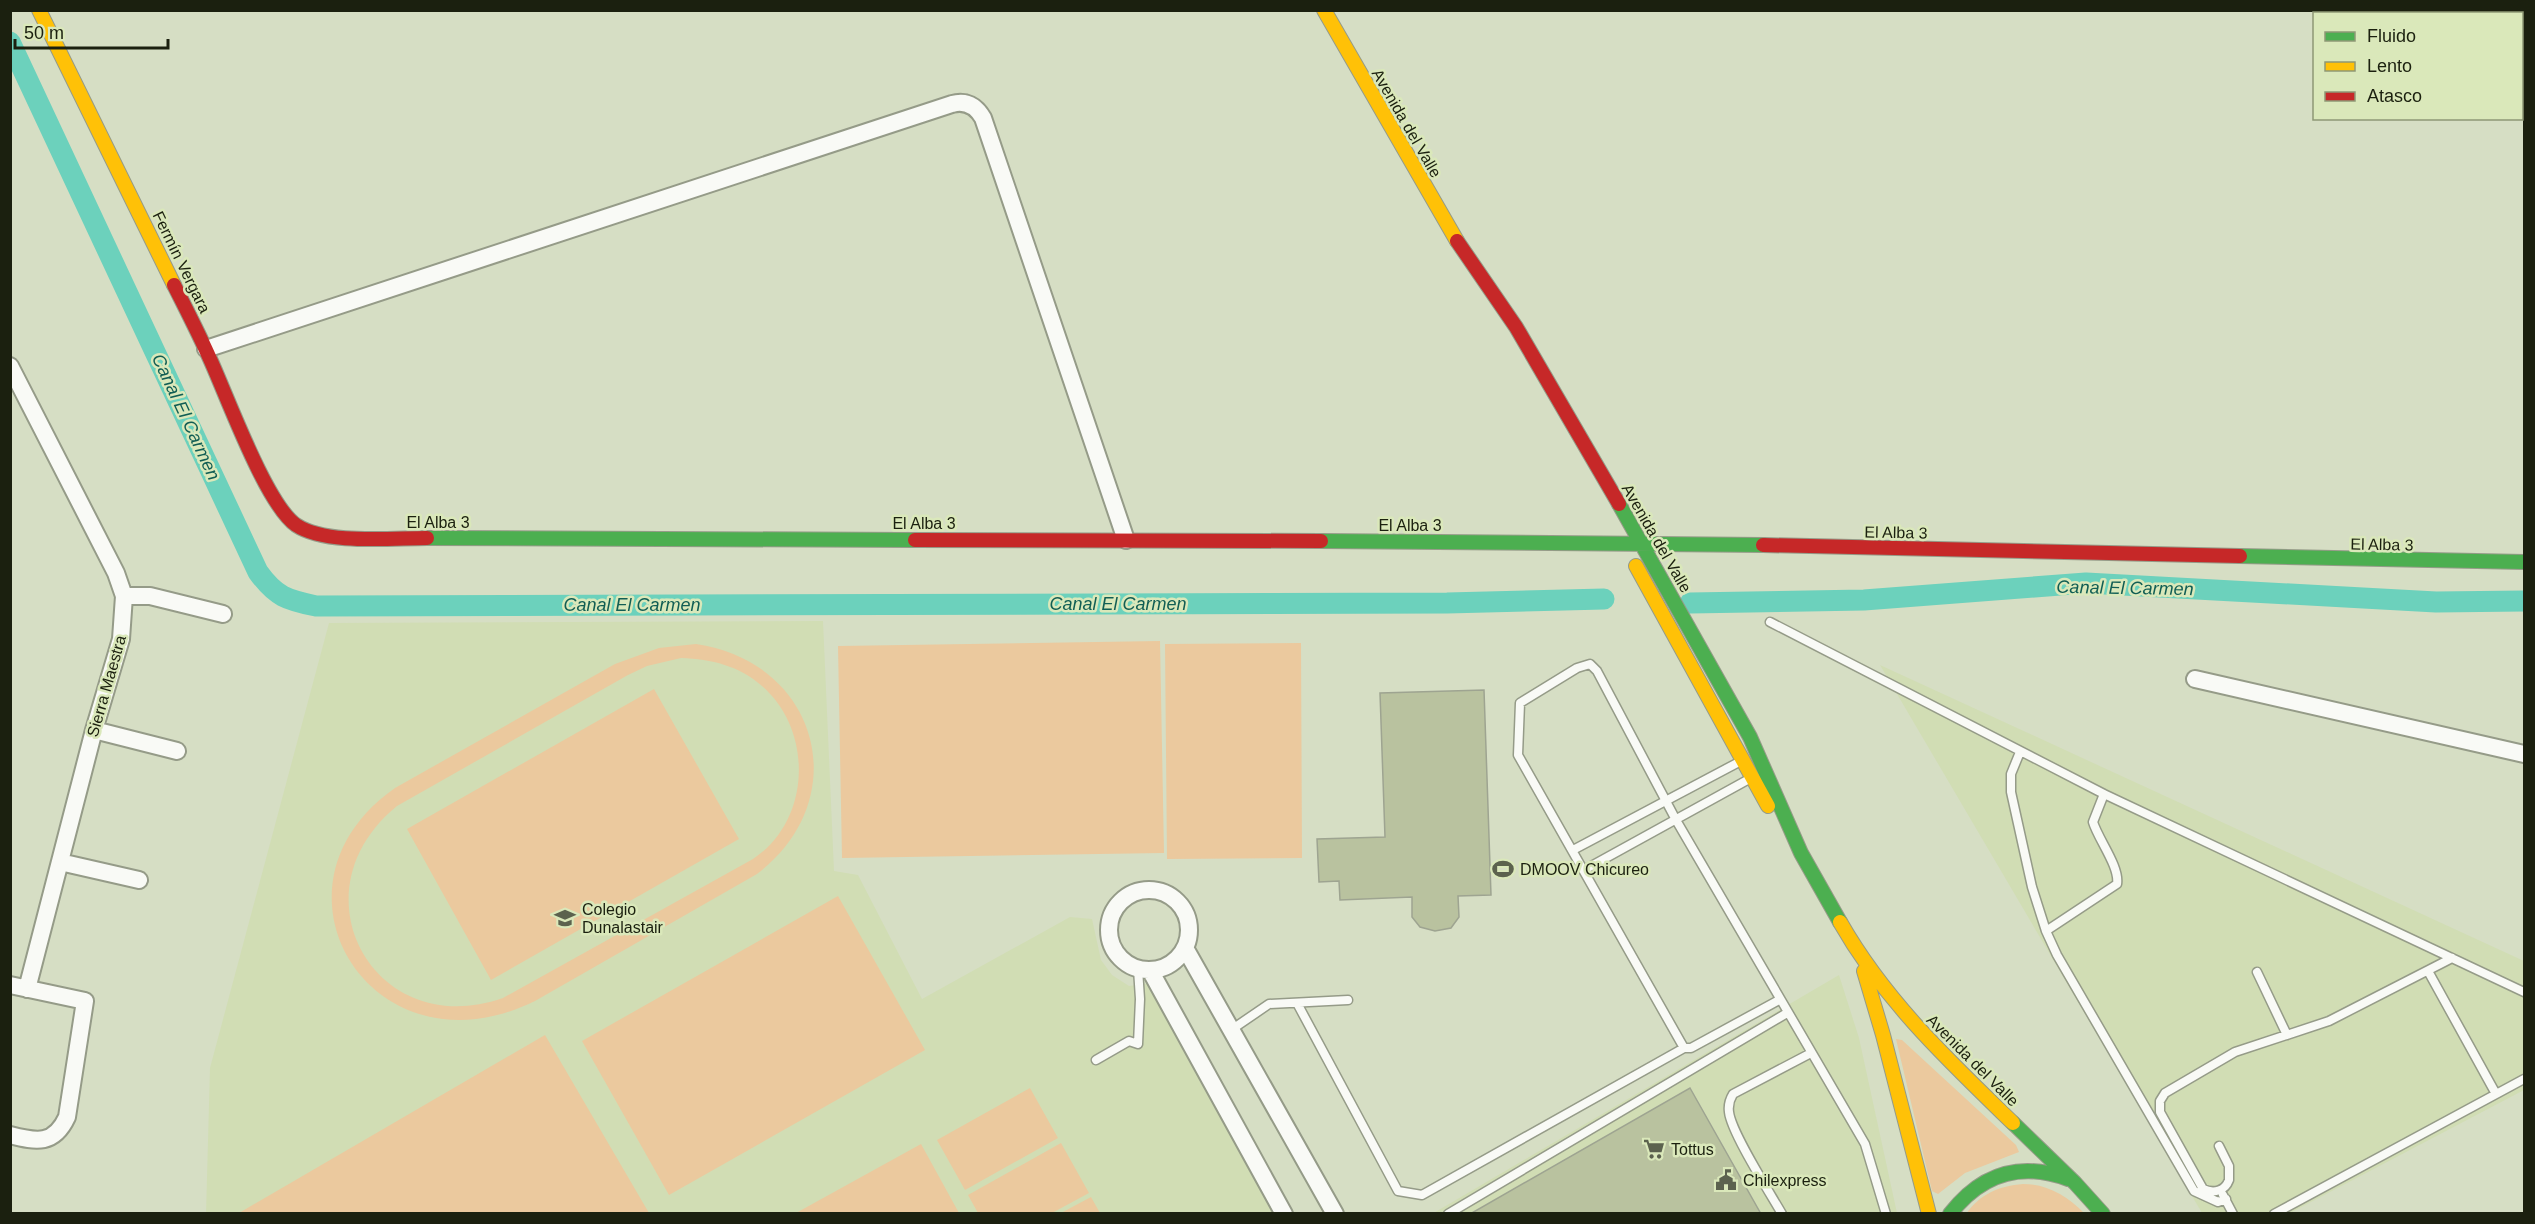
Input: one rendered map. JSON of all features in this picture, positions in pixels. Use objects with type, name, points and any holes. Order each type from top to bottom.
[{"type":"street","name":"Fermín Vergara","points":[[39,10],[206,349],[268,490],[283,512],[296,525]]},
{"type":"street","name":"Avenida del Valle","points":[[1324,10],[1463,252],[1516,327],[1641,542],[1750,737],[1801,853],[1857,951],[1901,1011],[1950,1062],[2075,1183],[2103,1214]]},
{"type":"street","points":[[206,349],[952,104],[964,103],[975,108],[982,118],[1126,540]]},
{"type":"street","name":"Avenida del Valle","points":[[1463,252],[1472,282],[1496,323]]},
{"type":"street","name":"Sierra Maestra","points":[[12,373],[116,573],[123,596],[121,639],[93,730],[27,989]]},
{"type":"street","name":"El Alba 3","points":[[296,525],[319,534],[351,538],[1126,540],[1620,537],[1641,542],[2524,562]]},
{"type":"street","name":"Avenida del Valle","points":[[1620,537],[1751,778],[1779,824],[1801,853]]},
{"type":"street","points":[[123,596],[150,596],[223,614]]},
{"type":"street","points":[[2195,679],[2524,754]]},
{"type":"street","points":[[93,730],[177,751]]},
{"type":"street","points":[[60,862],[139,880]]},
{"type":"street","points":[[1144,890],[1158,890],[1176,901],[1188,920],[1189,935],[1185,948],[1176,960],[1164,967],[1144,969],[1126,963],[1115,952],[1110,939],[1109,925],[1113,912],[1128,895],[1144,890]]},
{"type":"street","points":[[1185,948],[1335,1214]]},
{"type":"street","name":"Avenida del Valle","points":[[1857,951],[1883,1035],[1929,1214]]},
{"type":"street","points":[[1144,969],[1284,1214]]},
{"type":"street","points":[[10,985],[85,1001],[67,1117],[62,1128],[53,1138],[39,1140],[10,1135]]},
{"type":"street","name":"Avenida del Valle","points":[[1950,1214],[1968,1191],[2002,1173],[2015,1170],[2041,1170],[2065,1177],[2075,1183]]},
{"type":"lane","points":[[1770,622],[2104,794],[2524,992]]},
{"type":"lane","points":[[1684,1048],[1518,755],[1517,733],[1520,703],[1577,668],[1590,664],[1597,671],[1676,820],[1865,1144],[1886,1214]]},
{"type":"lane","points":[[2020,752],[2011,774],[2011,792],[2032,887],[2046,931],[2057,956],[2194,1191],[2218,1202],[2226,1199]]},
{"type":"lane","points":[[1573,850],[1742,761]]},
{"type":"lane","points":[[1584,870],[1751,778]]},
{"type":"lane","points":[[2046,931],[2117,884],[2117,872],[2099,840],[2093,822],[2104,794]]},
{"type":"lane","points":[[2219,1146],[2230,1171],[2228,1185],[2221,1190],[2210,1192],[2204,1189],[2160,1112],[2162,1096],[2235,1052],[2329,1021],[2452,958]]},
{"type":"lane","points":[[1096,1060],[1129,1041],[1138,1044],[1144,969]]},
{"type":"lane","points":[[2428,971],[2496,1094]]},
{"type":"lane","points":[[2257,972],[2287,1035]]},
{"type":"lane","points":[[1297,1003],[1398,1191],[1422,1195],[1684,1048],[1691,1048],[1779,999]]},
{"type":"lane","points":[[1231,1030],[1269,1004],[1348,1000]]},
{"type":"lane","points":[[1448,1214],[1787,1013]]},
{"type":"lane","points":[[1782,1214],[1735,1129],[1729,1113],[1729,1100],[1733,1094],[1811,1053]]},
{"type":"lane","points":[[2274,1214],[2524,1079]]},
{"type":"lane","points":[[2221,1190],[2233,1214]]},
{"type":"shaded area","name":"Colegio Dunalastair","points":[[823,621],[834,871],[858,875],[922,999],[1070,917],[1092,919],[1101,960],[1112,975],[1129,986],[1151,983],[1276,1214],[206,1214],[210,1068],[329,623]]},
{"type":"shaded area","points":[[1160,641],[1164,853],[842,858],[838,646]]},
{"type":"shaded area","points":[[1301,643],[1302,858],[1167,859],[1165,644]]},
{"type":"shaded area","points":[[696,644],[738,656],[771,677],[795,705],[810,738],[814,773],[807,809],[788,843],[757,874],[535,1001],[476,1019],[424,1015],[382,995],[351,962],[334,920],[334,874],[354,829],[395,788],[615,664],[659,648]],"holes":[[[681,658],[724,665],[753,679],[779,705],[791,727],[797,750],[799,775],[795,799],[786,822],[772,843],[753,859],[503,998],[457,1006],[417,999],[385,980],[362,951],[350,916],[351,879],[366,841],[397,806],[628,675],[647,666]]]},
{"type":"shaded area","points":[[1880,665],[2524,961],[2524,1090],[2290,1213],[2202,1213]]},
{"type":"shaded area","points":[[654,689],[739,839],[491,980],[407,829]]},
{"type":"shaded area","points":[[838,896],[925,1050],[669,1195],[582,1041]]},
{"type":"shaded area","points":[[1839,975],[1859,1038],[1897,1213],[1432,1214]]},
{"type":"shaded area","points":[[545,1035],[649,1213],[239,1213]]},
{"type":"shaded area","points":[[1896,1039],[1902,1040],[2016,1145],[2019,1152],[1965,1173],[1938,1194],[1932,1191]]},
{"type":"shaded area","points":[[1030,1088],[1058,1138],[965,1190],[937,1140]]},
{"type":"shaded area","points":[[1061,1143],[1089,1193],[1052,1213],[978,1213],[968,1195]]},
{"type":"shaded area","points":[[921,1144],[959,1213],[796,1213]]},
{"type":"shaded area","points":[[2023,1184],[2040,1186],[2056,1192],[2071,1201],[2084,1213],[1966,1214],[1977,1201],[1991,1192]]},
{"type":"shaded area","points":[[1091,1197],[1100,1213],[1061,1213]]},
{"type":"building","points":[[1484,690],[1491,895],[1458,896],[1459,917],[1451,928],[1435,931],[1420,927],[1412,917],[1412,897],[1340,900],[1339,881],[1319,882],[1317,839],[1385,837],[1380,693]]},
{"type":"building","name":"Tottus","points":[[1690,1088],[1761,1214],[1470,1214]]},
{"type":"waterway","name":"Canal El Carmen","points":[[10,42],[258,572],[277,592],[297,602],[316,606],[1447,603],[1604,599]]},
{"type":"waterway","name":"Canal El Carmen","points":[[1690,603],[1864,600],[2086,583],[2436,602],[2524,601]]},
{"type":"traffic: fast","points":[[1619,504],[1750,737],[1801,853],[1840,922]]},
{"type":"traffic: fast","points":[[427,538],[915,540]]},
{"type":"traffic: fast","points":[[1321,541],[1763,545]]},
{"type":"traffic: fast","points":[[2240,556],[2524,562]]},
{"type":"traffic: fast","points":[[2013,1123],[2075,1183],[2103,1214]]},
{"type":"traffic: fast","points":[[1950,1214],[1975,1189],[2003,1175],[2034,1171],[2068,1179]]},
{"type":"traffic: slow","points":[[39,10],[174,285]]},
{"type":"traffic: slow","points":[[1324,10],[1457,241]]},
{"type":"traffic: slow","points":[[1636,566],[1768,806]]},
{"type":"traffic: slow","points":[[1840,922],[1897,1004],[1942,1053],[2013,1123]]},
{"type":"traffic: slow","points":[[1864,971],[1883,1035],[1929,1214]]},
{"type":"traffic: jam","points":[[1457,241],[1516,327],[1619,504]]},
{"type":"traffic: jam","points":[[174,285],[206,350],[260,473],[284,513],[296,525],[309,531],[341,538],[427,538]]},
{"type":"traffic: jam","points":[[915,540],[1321,541]]},
{"type":"traffic: jam","points":[[1763,545],[2240,556]]},
{"type":"place","name":"DMOOV Chicureo","points":[[1503,869]]},
{"type":"place","name":"Colegio Dunalastair","points":[[565,918]]},
{"type":"place","name":"Tottus","points":[[1654,1149]]},
{"type":"place","name":"Chilexpress","points":[[1726,1180]]}]
